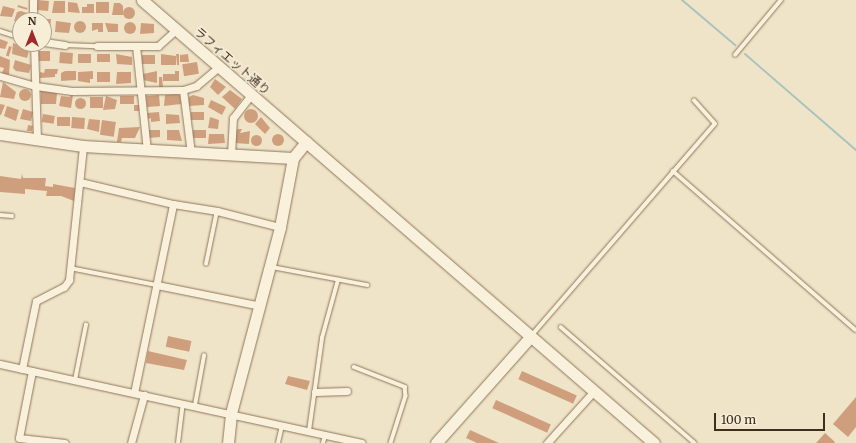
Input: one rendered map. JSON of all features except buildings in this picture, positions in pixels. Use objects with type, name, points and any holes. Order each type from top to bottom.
[{"type":"street","points":[[33,0],[33,12]]},
{"type":"street","name":"ラフィエット通り","points":[[142,0],[654,443]]},
{"type":"street","points":[[97,46],[161,45],[176,30]]},
{"type":"street","points":[[52,43],[65,44]]},
{"type":"street","points":[[136,46],[139,90],[147,150]]},
{"type":"street","points":[[34,52],[36,139]]},
{"type":"street","points":[[0,76],[36,86],[72,91],[182,90],[196,86],[219,67]]},
{"type":"street","points":[[182,90],[191,153]]},
{"type":"street","points":[[232,155],[233,118],[251,95]]},
{"type":"street","points":[[0,134],[83,146],[293,158]]},
{"type":"street","points":[[228,443],[231,413],[261,306],[280,227],[293,158],[306,142]]},
{"type":"street","points":[[22,369],[34,305],[40,298],[67,284],[83,146]]},
{"type":"street","points":[[80,182],[173,204],[217,211],[280,227]]},
{"type":"street","points":[[134,393],[173,204]]},
{"type":"street","points":[[157,285],[261,306]]},
{"type":"street","points":[[436,443],[531,336]]},
{"type":"street","points":[[0,364],[282,424],[344,441],[361,443]]},
{"type":"street","points":[[32,371],[19,438],[65,443]]},
{"type":"street","points":[[547,443],[594,390]]},
{"type":"street","points":[[315,392],[347,391]]},
{"type":"street","points":[[131,443],[144,395]]},
{"type":"lane","points":[[735,55],[781,0]]},
{"type":"lane","points":[[0,31],[12,35]]},
{"type":"lane","points":[[65,44],[97,46]]},
{"type":"lane","points":[[531,336],[715,124],[694,102]]},
{"type":"lane","points":[[673,171],[856,330]]},
{"type":"lane","points":[[206,264],[217,211]]},
{"type":"lane","points":[[0,215],[12,216]]},
{"type":"lane","points":[[270,267],[367,285]]},
{"type":"lane","points":[[70,268],[157,285]]},
{"type":"lane","points":[[309,431],[322,338],[338,280]]},
{"type":"lane","points":[[75,380],[86,325]]},
{"type":"lane","points":[[561,327],[695,443]]},
{"type":"lane","points":[[195,405],[204,356]]},
{"type":"lane","points":[[354,367],[405,387],[406,396],[391,443]]},
{"type":"lane","points":[[178,443],[183,403]]},
{"type":"lane","points":[[278,443],[282,424]]},
{"type":"lane","points":[[323,443],[325,435]]},
{"type":"waterway","points":[[682,0],[735,45]]},
{"type":"waterway","points":[[745,54],[856,150]]}]
